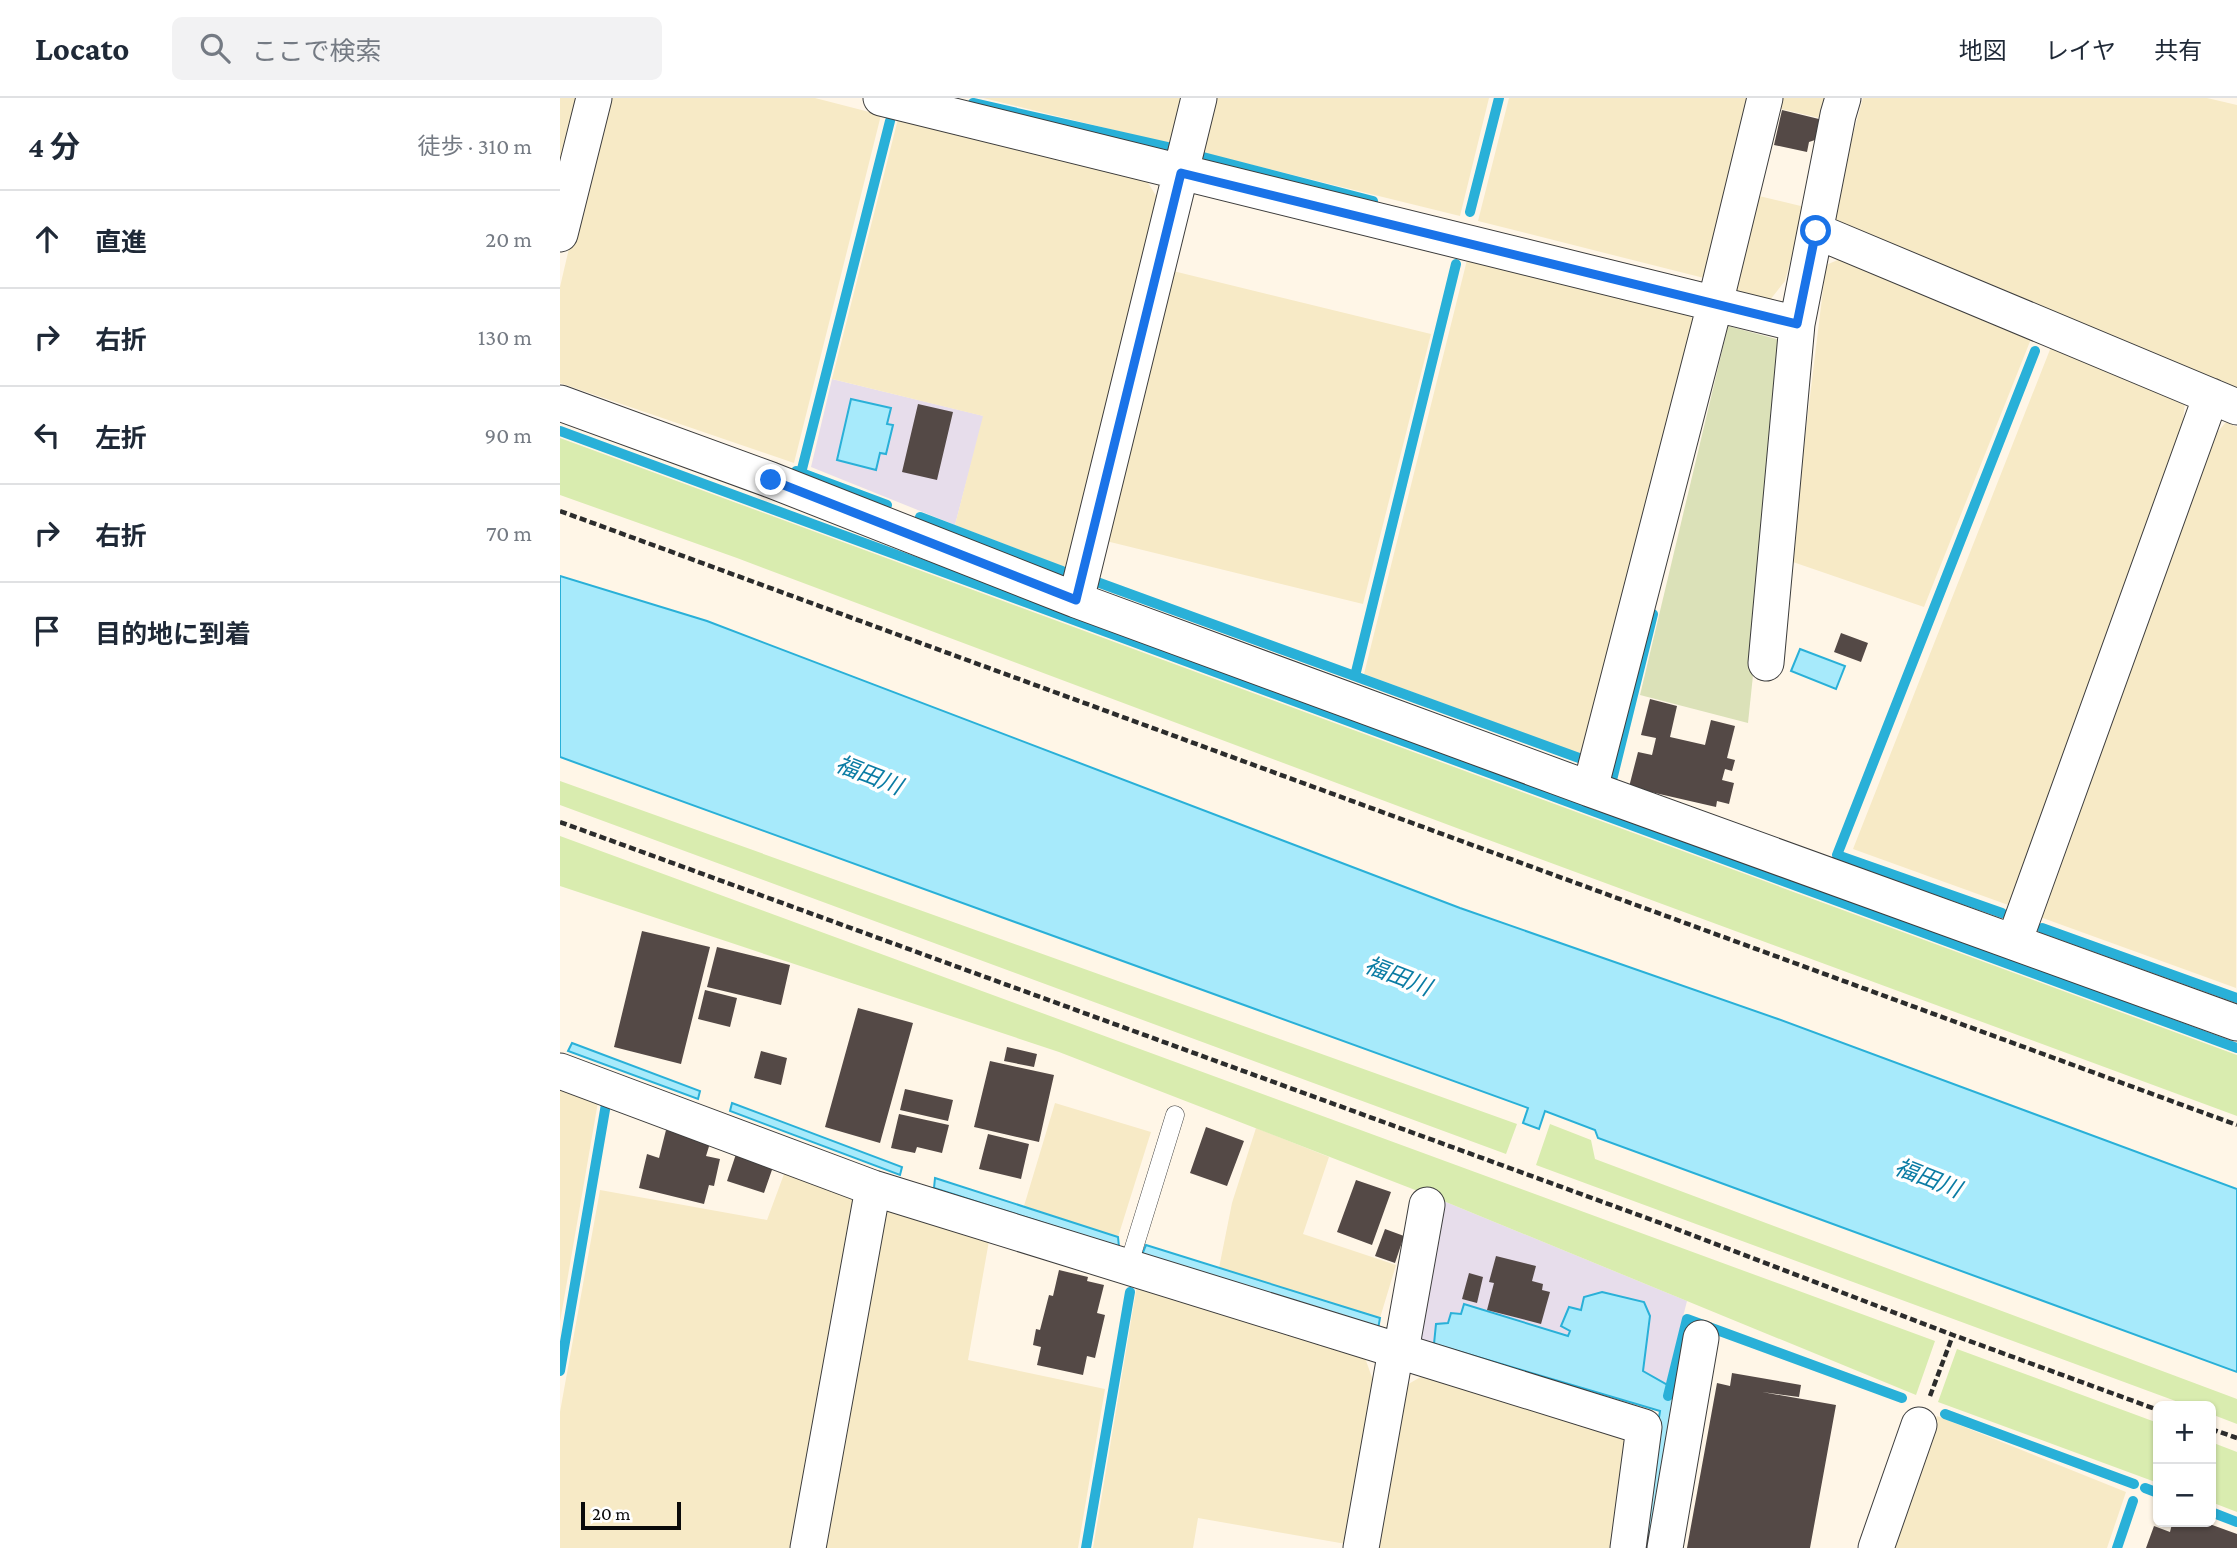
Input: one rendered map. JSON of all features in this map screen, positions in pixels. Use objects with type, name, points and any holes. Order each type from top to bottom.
[{"type":"street","points":[[560,234],[594,98]]},
{"type":"street","points":[[881,98],[1797,324]]},
{"type":"street","points":[[1076,600],[1199,98]]},
{"type":"street","points":[[1590,789],[1715,304],[1765,98]]},
{"type":"street","points":[[1766,663],[1797,324],[1843,98]]},
{"type":"street","points":[[1816,231],[2224,402],[2014,943]]},
{"type":"street","points":[[560,403],[771,480],[1076,600],[2237,1023]]},
{"type":"street","points":[[560,1071],[873,1188],[1644,1427],[1628,1548]]},
{"type":"street","points":[[808,1548],[873,1188]]},
{"type":"street","points":[[1361,1548],[1427,1205]]},
{"type":"street","points":[[1665,1548],[1701,1338]]},
{"type":"street","points":[[1876,1548],[1919,1425]]},
{"type":"lane","points":[[1128,1267],[1175,1115]]},
{"type":"path","points":[[560,511],[2237,1125]]},
{"type":"path","points":[[560,822],[1653,1220],[2153,1408]]},
{"type":"path","points":[[1919,1425],[1953,1335]]},
{"type":"path","points":[[2216,1431],[2237,1438]]},
{"type":"shaded area","points":[[560,98],[581,98],[560,180]]},
{"type":"shaded area","points":[[604,98],[815,98],[881,115],[794,463],[560,383],[560,287]]},
{"type":"shaded area","points":[[983,98],[1187,98],[1171,144]]},
{"type":"shaded area","points":[[1209,98],[1489,98],[1460,216],[1196,151]]},
{"type":"shaded area","points":[[1509,98],[1749,98],[1704,278],[1478,221]]},
{"type":"shaded area","points":[[1783,98],[1834,98],[1828,120],[1781,109]]},
{"type":"shaded area","points":[[1863,98],[2207,98],[2237,105],[2237,397],[1831,222]]},
{"type":"shaded area","points":[[898,119],[1147,181],[1161,204],[1069,569],[955,525],[983,416],[832,379]]},
{"type":"shaded area","points":[[1759,196],[1805,207],[1785,281],[1770,300],[1736,293]]},
{"type":"shaded area","points":[[1840,259],[2031,339],[1924,607],[1790,561],[1826,265]]},
{"type":"shaded area","points":[[1467,260],[1688,313],[1696,324],[1598,710],[1580,754],[1364,674]]},
{"type":"shaded area","points":[[1169,270],[1431,334],[1363,604],[1102,540]]},
{"type":"shaded area","points":[[2051,347],[2185,402],[2182,430],[2011,906],[1853,849]]},
{"type":"shaded area","points":[[832,379],[984,416],[955,525],[811,467]]},
{"type":"shaded area","points":[[2226,422],[2237,427],[2236,988],[2040,917],[2210,441]]},
{"type":"shaded area","points":[[560,1082],[599,1096],[560,1322]]},
{"type":"shaded area","points":[[1055,1103],[1151,1132],[1118,1237],[1024,1206]]},
{"type":"shaded area","points":[[1256,1128],[1329,1157],[1303,1234],[1396,1265],[1380,1318],[1219,1268],[1232,1203]]},
{"type":"shaded area","points":[[787,1166],[847,1189],[856,1203],[795,1548],[560,1548],[560,1412],[600,1190],[767,1220]]},
{"type":"shaded area","points":[[1441,1200],[1687,1301],[1666,1384],[1643,1371],[1650,1316],[1644,1303],[1603,1292],[1584,1297],[1580,1311],[1569,1307],[1571,1331],[1568,1336],[1465,1305],[1461,1314],[1448,1323],[1434,1344],[1420,1340]]},
{"type":"shaded area","points":[[897,1208],[990,1235],[968,1360],[1105,1389],[1078,1548],[826,1548],[882,1214]]},
{"type":"shaded area","points":[[1137,1285],[1364,1355],[1374,1383],[1346,1544],[1198,1518],[1193,1548],[1093,1548]]},
{"type":"shaded area","points":[[1424,1375],[1628,1437],[1611,1548],[1377,1548],[1405,1386]]},
{"type":"shaded area","points":[[1937,1416],[2126,1492],[2107,1548],[1891,1548]]},
{"type":"green space","points":[[1728,326],[1780,340],[1787,352],[1748,723],[1640,695]]},
{"type":"green space","points":[[560,438],[2237,1055],[2237,1116],[1478,836],[737,558],[560,495]]},
{"type":"green space","points":[[560,781],[1517,1124],[1506,1154],[560,805]]},
{"type":"green space","points":[[560,836],[1935,1341],[1916,1395],[1441,1200],[1059,1052],[560,886]]},
{"type":"green space","points":[[1550,1124],[1591,1140],[1595,1159],[2237,1399],[2237,1424],[2216,1416],[2216,1401],[2175,1401],[1536,1165]]},
{"type":"green space","points":[[1957,1349],[2153,1421],[2153,1481],[1938,1402]]},
{"type":"green space","points":[[2216,1444],[2237,1452],[2237,1512],[2216,1504]]},
{"type":"water","points":[[851,399],[891,408],[887,424],[893,425],[886,454],[880,453],[876,470],[837,460]]},
{"type":"water","name":"福田川","points":[[560,576],[707,621],[1460,908],[1778,1019],[2237,1189],[2237,1372],[1598,1138],[1595,1130],[1545,1111],[1539,1129],[1523,1123],[1528,1108],[560,757]]},
{"type":"water","points":[[1800,649],[1845,666],[1836,689],[1791,671]]},
{"type":"water","points":[[572,1043],[700,1091],[698,1099],[568,1051]]},
{"type":"water","points":[[732,1103],[902,1167],[900,1175],[730,1111]]},
{"type":"water","points":[[935,1178],[1118,1237],[1119,1247],[934,1188]]},
{"type":"water","points":[[1146,1245],[1380,1318],[1378,1329],[1142,1255]]},
{"type":"water","points":[[1602,1292],[1644,1302],[1650,1316],[1643,1371],[1666,1384],[1679,1387],[1653,1548],[1639,1548],[1660,1411],[1434,1344],[1436,1324],[1448,1323],[1451,1313],[1461,1314],[1464,1304],[1568,1336],[1570,1331],[1561,1326],[1569,1307],[1581,1310],[1584,1297]]},
{"type":"building","points":[[1782,110],[1823,120],[1818,139],[1809,142],[1807,152],[1774,145]]},
{"type":"building","points":[[918,404],[953,412],[937,480],[902,472]]},
{"type":"building","points":[[1841,633],[1868,643],[1861,662],[1834,652]]},
{"type":"building","points":[[1650,699],[1677,706],[1670,737],[1705,745],[1711,720],[1735,726],[1727,758],[1735,760],[1732,771],[1725,769],[1722,780],[1734,783],[1729,804],[1717,801],[1716,807],[1629,787],[1638,752],[1652,755],[1656,738],[1641,735]]},
{"type":"building","points":[[642,931],[710,947],[681,1064],[614,1047]]},
{"type":"building","points":[[717,947],[790,965],[781,1005],[707,987]]},
{"type":"building","points":[[705,990],[737,998],[730,1027],[698,1019]]},
{"type":"building","points":[[858,1008],[913,1023],[880,1143],[825,1127]]},
{"type":"building","points":[[1007,1047],[1037,1054],[1034,1067],[1004,1061]]},
{"type":"building","points":[[761,1051],[787,1058],[781,1085],[754,1078]]},
{"type":"building","points":[[990,1061],[1054,1075],[1039,1142],[974,1127]]},
{"type":"building","points":[[905,1089],[953,1100],[948,1121],[900,1110]]},
{"type":"building","points":[[899,1114],[949,1125],[942,1153],[917,1147],[915,1153],[891,1148]]},
{"type":"building","points":[[1206,1127],[1244,1141],[1227,1186],[1190,1173]]},
{"type":"building","points":[[666,1130],[711,1140],[706,1156],[720,1159],[714,1186],[709,1185],[704,1204],[639,1188],[647,1154],[659,1158]]},
{"type":"building","points":[[988,1134],[1029,1144],[1021,1179],[979,1169]]},
{"type":"building","points":[[737,1151],[774,1164],[764,1193],[727,1181]]},
{"type":"building","points":[[1356,1180],[1391,1192],[1372,1245],[1337,1232]]},
{"type":"building","points":[[1385,1229],[1404,1236],[1395,1263],[1375,1256]]},
{"type":"building","points":[[1496,1256],[1536,1266],[1532,1281],[1543,1284],[1542,1290],[1550,1292],[1541,1324],[1487,1310],[1494,1283],[1489,1282]]},
{"type":"building","points":[[1059,1270],[1088,1277],[1087,1281],[1104,1285],[1097,1313],[1105,1315],[1095,1358],[1087,1356],[1083,1375],[1037,1365],[1041,1347],[1033,1345],[1036,1329],[1040,1330],[1049,1295],[1053,1296]]},
{"type":"building","points":[[1469,1273],[1483,1277],[1477,1303],[1462,1299]]},
{"type":"building","points":[[1732,1373],[1801,1385],[1799,1397],[1762,1392],[1836,1405],[1810,1548],[1687,1548],[1717,1383],[1730,1386]]},
{"type":"building","points":[[2216,1526],[2237,1534],[2237,1548],[2146,1548],[2154,1527],[2170,1532],[2171,1527]]},
{"type":"waterway","points":[[1470,212],[1499,98]]},
{"type":"waterway","points":[[973,103],[1167,147]]},
{"type":"waterway","points":[[801,473],[890,121]]},
{"type":"waterway","points":[[1203,157],[1373,201]]},
{"type":"waterway","points":[[1355,676],[1456,264]]},
{"type":"waterway","points":[[2002,913],[1837,855],[2035,351]]},
{"type":"waterway","points":[[560,431],[2237,1048]]},
{"type":"waterway","points":[[796,471],[887,505]]},
{"type":"waterway","points":[[920,517],[1062,571]]},
{"type":"waterway","points":[[1097,582],[1579,758]]},
{"type":"waterway","points":[[1612,780],[1653,614]]},
{"type":"waterway","points":[[2042,928],[2237,998]]},
{"type":"waterway","points":[[560,1371],[606,1104]]},
{"type":"waterway","points":[[1086,1548],[1130,1292]]},
{"type":"waterway","points":[[1668,1396],[1687,1319],[1902,1398]]},
{"type":"waterway","points":[[1945,1414],[2134,1484]]},
{"type":"waterway","points":[[2145,1488],[2153,1491]]},
{"type":"waterway","points":[[2117,1548],[2133,1501]]},
{"type":"waterway","points":[[2216,1514],[2237,1522]]},
{"type":"route","points":[[771,480],[1076,600],[1181,173],[1797,324],[1816,231]]}]
